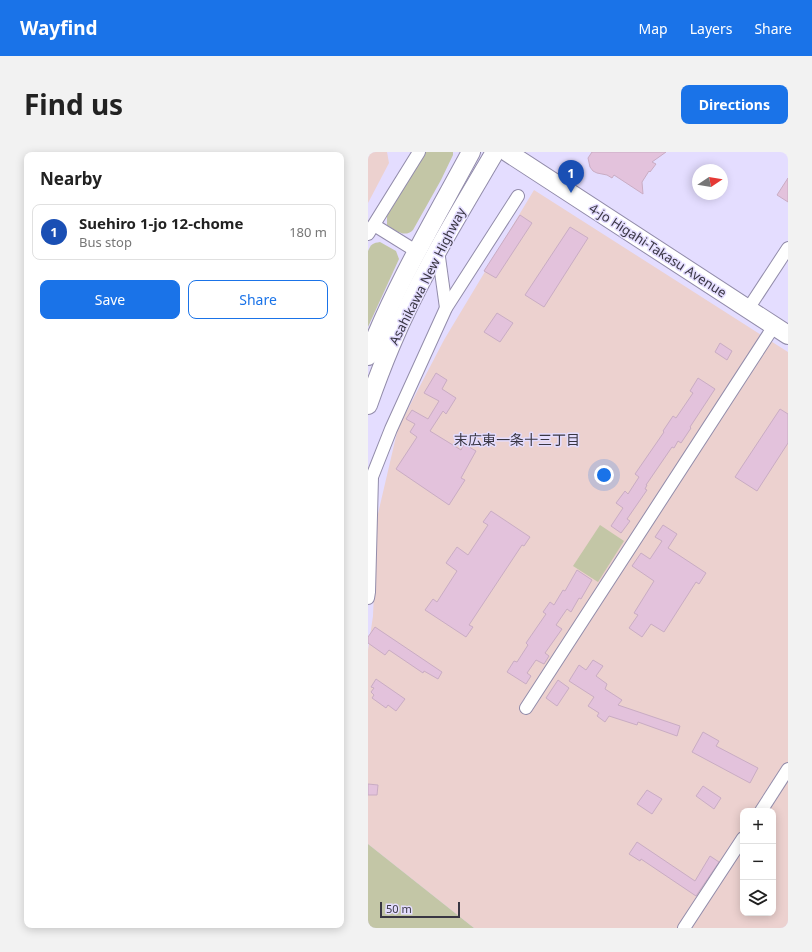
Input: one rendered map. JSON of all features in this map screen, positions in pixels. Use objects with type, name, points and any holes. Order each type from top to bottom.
[{"type":"highway","name":"Asahikawa New Highway","points":[[368,356],[395,294],[416,251],[471,152]]},
{"type":"highway","name":"Asahikawa New Highway","points":[[368,405],[391,344],[438,250],[495,152]]},
{"type":"highway","name":"4-jo Higahi-Takasu Avenue","points":[[507,152],[781,330]]},
{"type":"street","points":[[416,251],[371,229],[419,152]]},
{"type":"street","points":[[368,598],[369,493],[372,477],[391,429],[446,308],[518,196]]},
{"type":"street","points":[[748,309],[788,248]]},
{"type":"street","points":[[438,250],[446,308]]},
{"type":"street","points":[[526,708],[781,330]]},
{"type":"street","points":[[763,808],[788,769]]},
{"type":"street","points":[[684,928],[740,843]]},
{"type":"shaded area","points":[[368,152],[387,152],[389,163],[368,203]]},
{"type":"shaded area","points":[[534,190],[788,352],[788,928],[474,928],[368,844],[368,650],[373,616],[377,518],[398,428],[444,340]]},
{"type":"green space","points":[[426,152],[453,152],[453,155],[413,230],[404,234],[400,233],[387,225],[387,216]]},
{"type":"green space","points":[[380,242],[396,251],[399,259],[368,327],[368,251],[372,244]]},
{"type":"green space","points":[[600,525],[624,541],[598,582],[573,566]]},
{"type":"green space","points":[[368,844],[474,928],[368,928]]},
{"type":"building","points":[[592,152],[666,152],[652,162],[656,164],[650,172],[649,171],[642,182],[643,194],[614,175],[612,178],[593,171],[590,167],[588,158]]},
{"type":"building","points":[[788,178],[788,202],[777,195]]},
{"type":"building","points":[[520,215],[532,223],[496,278],[484,271]]},
{"type":"building","points":[[570,227],[588,238],[544,307],[525,295]]},
{"type":"building","points":[[497,313],[513,323],[500,342],[484,332]]},
{"type":"building","points":[[720,343],[732,351],[727,360],[715,352]]},
{"type":"building","points":[[436,373],[447,380],[442,389],[456,398],[446,414],[443,411],[430,431],[461,450],[464,444],[476,451],[461,478],[465,480],[449,505],[396,469],[417,437],[410,432],[415,424],[406,419],[412,410],[428,419],[439,401],[424,393]]},
{"type":"building","points":[[698,378],[715,389],[681,443],[678,441],[674,448],[672,447],[646,485],[645,489],[647,490],[627,519],[630,521],[621,533],[611,526],[623,508],[616,503],[625,491],[628,494],[639,477],[635,474],[664,432],[663,431],[673,416],[676,418],[693,393],[690,391]]},
{"type":"building","points":[[780,409],[788,414],[788,443],[757,491],[735,477]]},
{"type":"building","points":[[491,511],[530,537],[524,546],[522,545],[469,625],[473,627],[466,637],[425,610],[433,599],[437,602],[457,571],[446,563],[457,547],[468,555],[488,525],[483,522]]},
{"type":"building","points":[[663,525],[677,534],[668,548],[706,573],[699,584],[696,582],[664,632],[651,624],[642,637],[629,628],[638,615],[634,613],[654,581],[632,566],[641,553],[650,559],[662,541],[655,537]]},
{"type":"building","points":[[577,570],[592,580],[581,599],[579,598],[571,612],[567,609],[556,625],[562,629],[545,653],[549,656],[544,664],[536,660],[527,673],[531,676],[526,684],[507,672],[514,661],[517,662],[528,645],[526,643],[546,614],[543,612],[550,602],[554,605],[563,590],[565,591]]},
{"type":"building","points":[[375,627],[442,672],[438,679],[424,671],[423,673],[389,650],[385,655],[368,643],[368,637]]},
{"type":"building","points":[[593,660],[603,666],[596,676],[607,684],[605,689],[622,700],[618,705],[680,726],[677,736],[638,722],[637,725],[609,716],[605,722],[597,716],[599,713],[588,706],[594,697],[569,681],[579,665],[586,670]]},
{"type":"building","points":[[376,679],[405,699],[396,711],[388,705],[386,708],[372,698],[374,695],[371,692],[374,688],[371,687]]},
{"type":"building","points":[[558,680],[569,688],[557,706],[546,698]]},
{"type":"building","points":[[703,732],[719,741],[716,746],[758,768],[750,783],[692,752]]},
{"type":"building","points":[[368,784],[378,785],[377,795],[368,795]]},
{"type":"building","points":[[703,786],[721,798],[714,809],[696,796]]},
{"type":"building","points":[[647,790],[662,799],[652,814],[637,804]]},
{"type":"building","points":[[637,842],[695,881],[710,856],[719,862],[696,896],[641,859],[640,861],[629,854]]},
{"type":"place","name":"Suehiro 1-jo 12-chome","points":[[571,193]]},
{"type":"district","name":"末広東一条十三丁目","points":[[517,439]]}]
